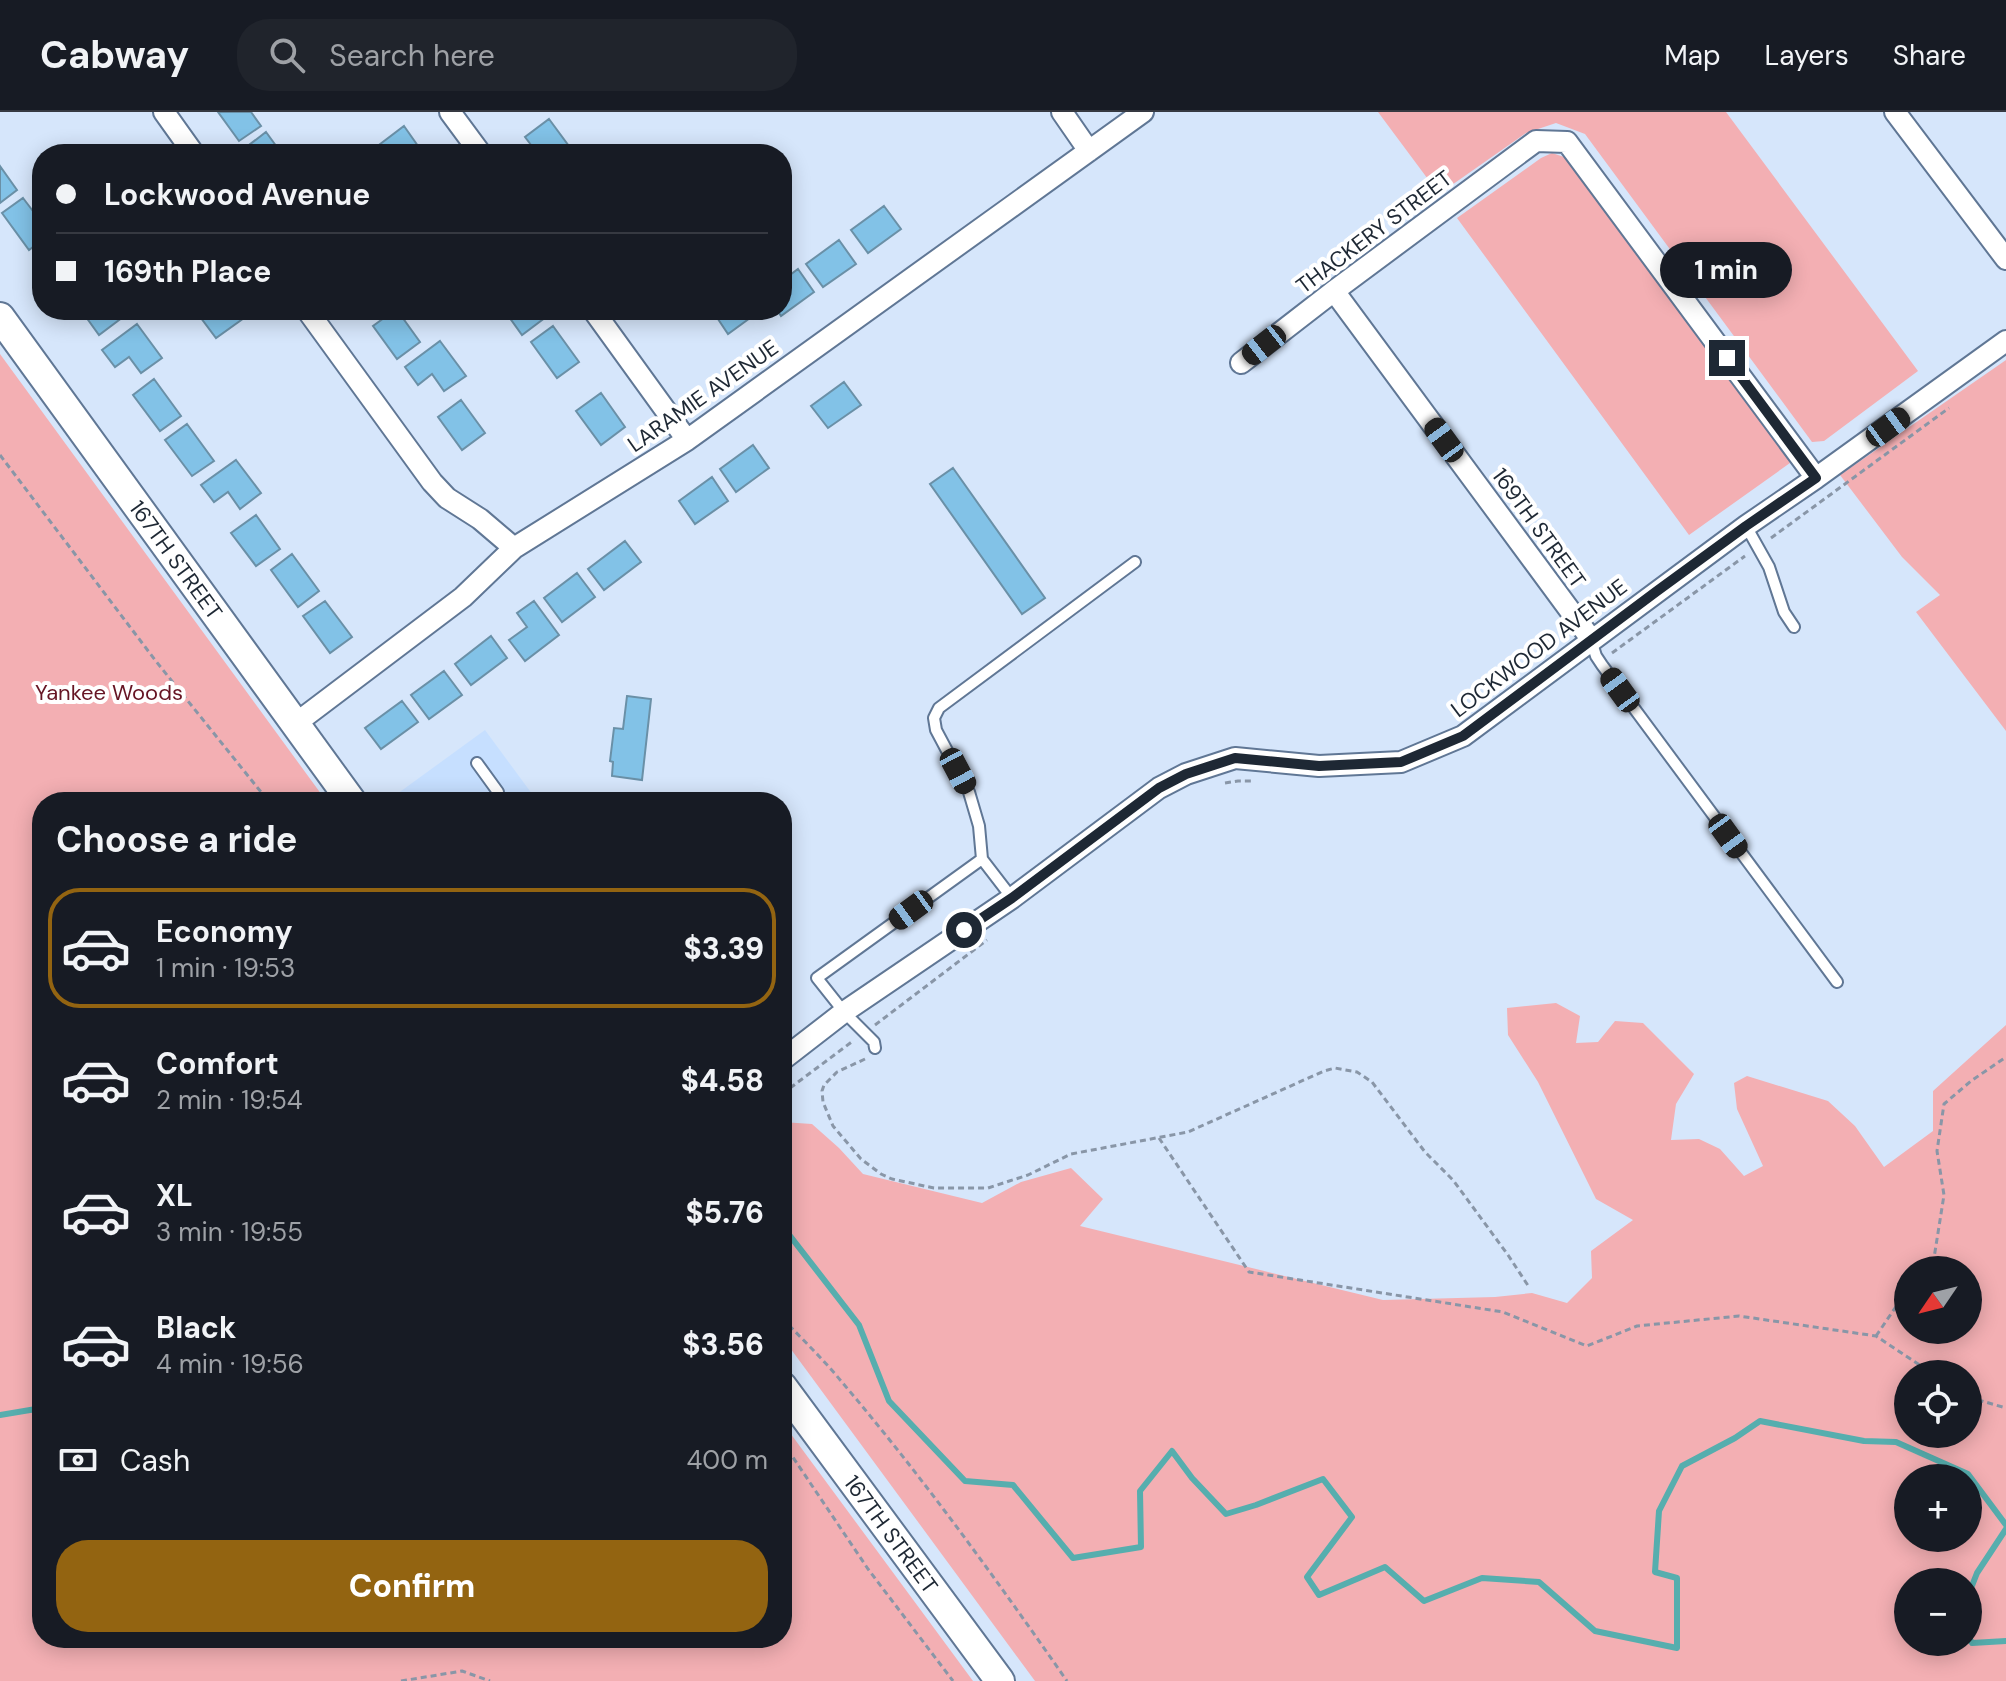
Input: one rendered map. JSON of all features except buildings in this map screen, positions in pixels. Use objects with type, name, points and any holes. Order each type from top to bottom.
[{"type":"main road","name":"167TH STREET","points":[[0,317],[345,792]]},
{"type":"main road","name":"167TH STREET","points":[[792,1400],[1000,1681]]},
{"type":"street","points":[[164,112],[187,144]]},
{"type":"street","points":[[450,112],[474,144]]},
{"type":"street","points":[[1062,112],[1089,151]]},
{"type":"street","name":"LARAMIE AVENUE","points":[[295,724],[463,597],[514,548],[687,440],[1143,112]]},
{"type":"street","points":[[1895,112],[2006,259]]},
{"type":"street","name":"THACKERY STREET","points":[[1241,363],[1536,141],[1567,142],[1816,478]]},
{"type":"street","name":"169TH STREET","points":[[1334,291],[1591,639]]},
{"type":"street","points":[[314,320],[432,482],[447,498],[480,519],[514,548]]},
{"type":"street","points":[[600,320],[687,440]]},
{"type":"street","name":"LOCKWOOD AVENUE","points":[[792,1052],[844,1012],[1012,898],[1159,788],[1186,774],[1235,758],[1319,766],[1401,762],[1463,736],[1746,526],[2006,341]]},
{"type":"lane","points":[[1746,526],[1769,567],[1784,612],[1794,627]]},
{"type":"lane","points":[[1012,898],[982,859],[979,826],[969,792],[936,730],[934,718],[939,708],[1135,562]]},
{"type":"lane","points":[[1591,639],[1602,665],[1837,982]]},
{"type":"lane","points":[[477,763],[498,792]]},
{"type":"lane","points":[[875,1048],[874,1042],[844,1012],[817,978],[982,859]]},
{"type":"path","points":[[0,455],[155,660],[261,792]]},
{"type":"path","points":[[792,1087],[995,934]]},
{"type":"path","points":[[875,1048],[868,1057],[837,1072],[824,1085],[823,1102],[833,1126],[861,1159],[892,1179],[934,1188],[988,1188],[1028,1175],[1071,1154],[1188,1132],[1324,1071],[1335,1068],[1357,1072],[1381,1092],[1425,1152],[1453,1180],[1529,1287]]},
{"type":"path","points":[[1934,1256],[1944,1195],[1937,1151],[1944,1104],[2006,1057]]},
{"type":"path","points":[[1159,1138],[1249,1272],[1503,1312],[1587,1346],[1637,1326],[1739,1316],[1876,1336],[1912,1360]]},
{"type":"path","points":[[1876,1336],[1894,1310]]},
{"type":"path","points":[[792,1329],[895,1446],[1067,1681]]},
{"type":"path","points":[[1982,1401],[2006,1408]]},
{"type":"path","points":[[792,1456],[868,1569],[953,1681]]},
{"type":"path","points":[[401,1681],[462,1671],[490,1681]]},
{"type":"shaded area","points":[[485,730],[531,792],[400,792]]},
{"type":"green space","points":[[1378,112],[1726,112],[1918,371],[1824,441],[1812,442],[1585,134],[1556,123],[1526,133],[1439,194]]},
{"type":"green space","points":[[1552,153],[1567,158],[1784,450],[1790,463],[1689,535],[1457,218]]},
{"type":"green space","name":"Yankee Woods","points":[[0,354],[320,792],[32,792],[32,1648],[792,1648],[792,1436],[973,1681],[0,1681]]},
{"type":"green space","points":[[2006,360],[2006,731],[1916,612],[1940,595],[1902,557],[1840,475]]},
{"type":"green space","points":[[1556,1003],[1580,1016],[1576,1043],[1598,1042],[1615,1021],[1643,1023],[1694,1074],[1676,1104],[1671,1140],[1699,1139],[1720,1149],[1744,1176],[1763,1166],[1737,1109],[1734,1083],[1747,1076],[1828,1101],[1855,1126],[1884,1167],[1933,1131],[1933,1091],[2006,1025],[2006,1681],[1035,1681],[792,1351],[792,1123],[812,1124],[863,1174],[982,1203],[1021,1182],[1071,1168],[1103,1199],[1080,1226],[1383,1300],[1532,1293],[1567,1303],[1592,1278],[1591,1251],[1633,1220],[1596,1199],[1538,1082],[1508,1035],[1507,1008]]},
{"type":"waterway","points":[[792,1238],[859,1325],[889,1401],[965,1481],[1013,1485],[1073,1558],[1141,1547],[1140,1491],[1172,1451],[1226,1514],[1323,1479],[1352,1517],[1307,1577],[1319,1595],[1385,1567],[1424,1601],[1482,1578],[1539,1582],[1595,1631],[1677,1648],[1677,1578],[1655,1572],[1659,1511],[1682,1466],[1760,1421],[1864,1441],[1896,1442],[1968,1474],[2006,1525]]},
{"type":"waterway","points":[[0,1415],[32,1410]]},
{"type":"waterway","points":[[1980,1568],[2006,1529]]},
{"type":"waterway","points":[[1982,1642],[2006,1641]]},
{"type":"route","points":[[964,930],[1159,788],[1186,774],[1235,758],[1319,766],[1401,762],[1463,736],[1657,591],[1816,478],[1727,358]]}]
